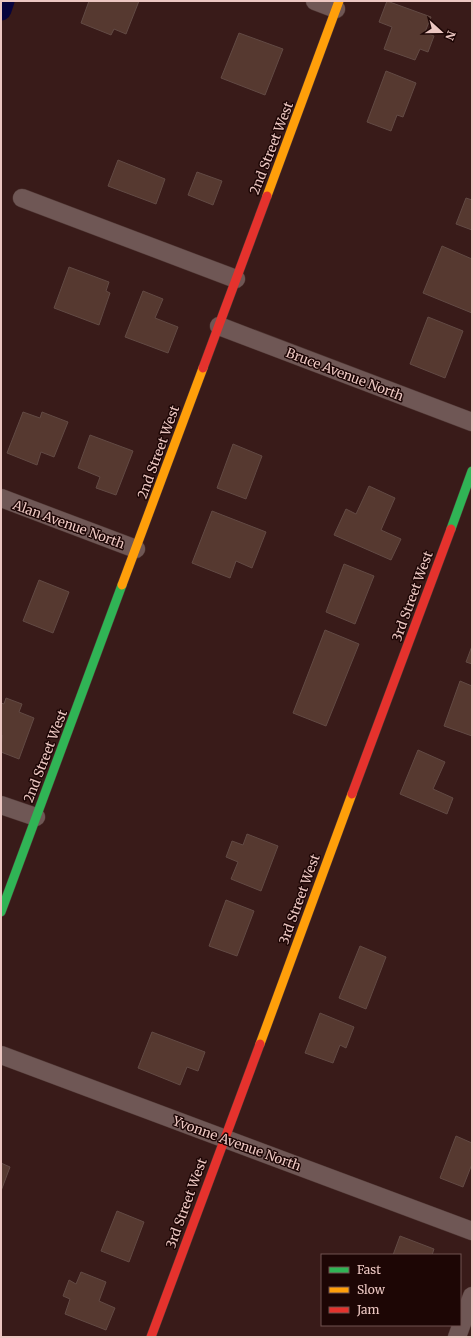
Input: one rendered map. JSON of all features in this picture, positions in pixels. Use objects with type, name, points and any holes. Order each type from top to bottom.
[{"type":"street","points":[[315,1],[337,5]]},
{"type":"street","name":"2nd Street West","points":[[1,912],[337,5]]},
{"type":"street","points":[[22,198],[236,279]]},
{"type":"street","name":"Bruce Avenue North","points":[[219,326],[472,422]]},
{"type":"street","name":"3rd Street West","points":[[151,1337],[472,471]]},
{"type":"street","name":"Alan Avenue North","points":[[1,498],[136,549]]},
{"type":"street","points":[[1,805],[36,817]]},
{"type":"street","name":"Yvonne Avenue North","points":[[1,1055],[472,1232]]},
{"type":"street","points":[[457,1337],[472,1296]]},
{"type":"building","points":[[89,1],[139,1],[126,34],[114,29],[111,35],[81,23]]},
{"type":"building","points":[[387,1],[431,17],[425,32],[434,36],[428,52],[420,49],[415,60],[384,49],[392,27],[379,22]]},
{"type":"building","points":[[239,33],[283,49],[265,95],[221,78]]},
{"type":"building","points":[[386,71],[416,83],[403,117],[397,115],[391,131],[367,122]]},
{"type":"building","points":[[118,160],[165,179],[156,204],[108,186]]},
{"type":"building","points":[[197,172],[222,181],[213,205],[188,195]]},
{"type":"building","points":[[466,198],[472,200],[472,230],[456,224]]},
{"type":"building","points":[[442,246],[472,259],[472,313],[423,293]]},
{"type":"building","points":[[69,267],[109,282],[106,291],[110,293],[99,325],[54,308]]},
{"type":"building","points":[[143,291],[163,299],[155,318],[178,327],[168,353],[125,337]]},
{"type":"building","points":[[428,317],[463,331],[445,378],[410,364]]},
{"type":"building","points":[[23,412],[40,418],[42,412],[68,422],[54,457],[41,452],[37,465],[7,453]]},
{"type":"building","points":[[90,435],[133,451],[116,495],[96,488],[100,477],[78,468]]},
{"type":"building","points":[[233,444],[262,456],[246,499],[217,488]]},
{"type":"building","points":[[369,486],[395,498],[381,530],[401,539],[391,560],[334,535],[346,509],[356,514]]},
{"type":"building","points":[[212,511],[266,532],[252,568],[236,561],[230,578],[192,563]]},
{"type":"building","points":[[344,564],[374,576],[355,624],[326,612]]},
{"type":"building","points":[[39,580],[69,592],[53,633],[23,621]]},
{"type":"building","points":[[325,630],[359,644],[326,726],[293,713]]},
{"type":"building","points":[[472,646],[472,664],[466,662]]},
{"type":"building","points":[[460,681],[472,686],[472,736],[444,726]]},
{"type":"building","points":[[6,698],[22,704],[19,712],[34,718],[19,759],[1,752],[1,703],[4,704]]},
{"type":"building","points":[[418,750],[445,762],[433,789],[453,798],[447,814],[400,794]]},
{"type":"building","points":[[247,834],[278,846],[261,891],[231,879],[238,862],[226,857],[232,841],[243,845]]},
{"type":"building","points":[[226,900],[254,911],[237,956],[209,946]]},
{"type":"building","points":[[360,946],[386,957],[366,1009],[339,998]]},
{"type":"building","points":[[320,1013],[354,1027],[346,1048],[340,1045],[333,1063],[305,1053]]},
{"type":"building","points":[[152,1032],[205,1052],[198,1071],[187,1067],[180,1085],[138,1068]]},
{"type":"building","points":[[456,1136],[472,1143],[472,1164],[463,1187],[440,1178]]},
{"type":"building","points":[[1,1163],[10,1167],[1,1191]]},
{"type":"building","points":[[117,1211],[144,1222],[129,1262],[101,1251]]},
{"type":"building","points":[[400,1236],[434,1249],[432,1254],[393,1254]]},
{"type":"building","points":[[81,1272],[106,1282],[99,1301],[115,1308],[106,1330],[65,1314],[70,1299],[63,1296],[69,1280],[76,1284]]},
{"type":"waterway","points":[[1,10],[4,1]]},
{"type":"traffic: fast","points":[[451,529],[472,471]]},
{"type":"traffic: fast","points":[[1,912],[122,585]]},
{"type":"traffic: slow","points":[[267,196],[339,1]]},
{"type":"traffic: slow","points":[[122,585],[203,368]]},
{"type":"traffic: slow","points":[[260,1044],[352,794]]},
{"type":"traffic: jam","points":[[203,368],[267,196]]},
{"type":"traffic: jam","points":[[352,794],[451,529]]},
{"type":"traffic: jam","points":[[151,1337],[260,1044]]}]
